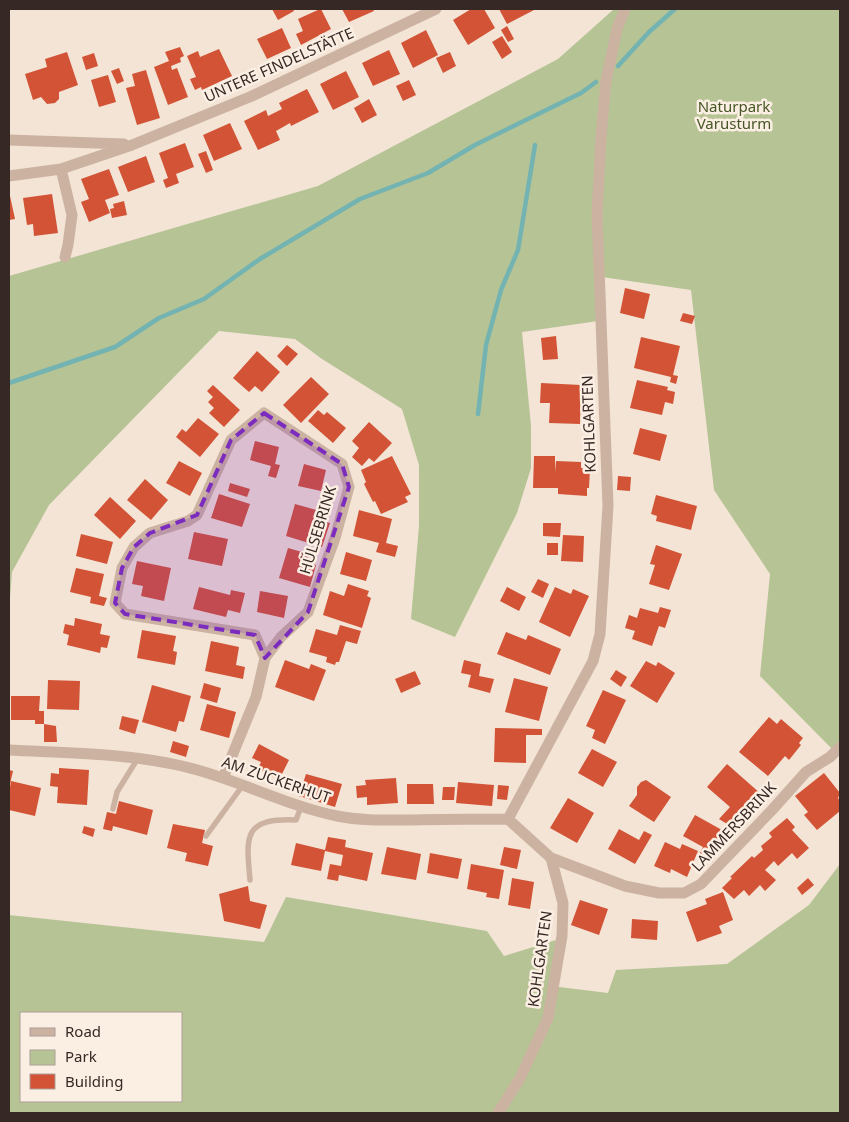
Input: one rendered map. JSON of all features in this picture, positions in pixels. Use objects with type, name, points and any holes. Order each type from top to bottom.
[{"type":"street","name":"UNTERE FINDELSTÄTTE","points":[[9,176],[61,169],[132,145],[252,96],[436,9]]},
{"type":"street","name":"KOHLGARTEN","points":[[508,819],[593,661],[600,634],[608,506],[597,215],[606,81],[617,29],[625,9]]},
{"type":"street","name":"UNTERE FINDELSTÄTTE","points":[[9,140],[132,145]]},
{"type":"street","points":[[61,169],[72,215],[65,257]]},
{"type":"street","name":"HÜLSEBRINK","points":[[223,778],[256,697],[265,658],[281,637],[308,612],[335,538],[349,488],[342,464],[264,413],[231,440],[197,515],[188,521],[150,533],[134,548],[122,568],[115,602],[125,614],[255,635],[265,658]]},
{"type":"street","name":"LAMMERSBRINK","points":[[551,858],[625,886],[659,893],[684,892],[702,884],[806,772],[830,757],[840,747]]},
{"type":"street","name":"AM ZUCKERHUT","points":[[9,750],[108,755],[182,766],[223,778],[301,807],[339,816],[383,820],[508,819]]},
{"type":"street","points":[[508,819],[551,858]]},
{"type":"street","name":"KOHLGARTEN","points":[[498,1113],[520,1078],[548,1018],[562,936],[563,903],[551,858]]},
{"type":"lane","points":[[113,809],[117,792],[138,758]]},
{"type":"lane","points":[[206,836],[243,785]]},
{"type":"lane","points":[[250,880],[248,843],[253,830],[258,825],[268,821],[296,820],[301,807]]},
{"type":"highlighted area","points":[[264,413],[342,464],[349,487],[308,612],[265,658],[255,635],[125,614],[115,603],[122,568],[134,547],[150,533],[197,515],[231,440]]},
{"type":"green space","name":"Naturpark Varusturm","points":[[614,9],[840,9],[840,757],[760,676],[770,574],[714,490],[691,290],[602,277],[598,321],[522,332],[531,426],[531,468],[517,513],[455,637],[411,619],[419,526],[419,465],[402,409],[322,359],[295,339],[219,331],[49,505],[12,572],[9,612],[9,276],[318,186],[558,59]]},
{"type":"green space","points":[[840,864],[840,1113],[9,1113],[9,915],[264,942],[286,897],[487,931],[504,956],[556,940],[551,986],[608,993],[616,970],[727,964],[809,905]]},
{"type":"building","points":[[272,9],[293,9],[294,11],[278,20]]},
{"type":"building","points":[[320,9],[331,29],[301,45],[296,34],[303,31],[298,19]]},
{"type":"building","points":[[342,9],[373,9],[374,11],[349,22]]},
{"type":"building","points":[[471,9],[484,9],[495,28],[468,45],[453,20]]},
{"type":"building","points":[[499,9],[536,9],[507,24]]},
{"type":"building","points":[[507,26],[514,39],[508,42],[501,30]]},
{"type":"building","points":[[282,28],[291,48],[267,59],[257,39]]},
{"type":"building","points":[[426,30],[438,55],[413,68],[401,43]]},
{"type":"building","points":[[502,36],[512,52],[502,59],[492,42]]},
{"type":"building","points":[[180,47],[184,56],[180,58],[181,62],[171,66],[172,70],[177,68],[188,97],[168,105],[154,67],[169,61],[165,52]]},
{"type":"building","points":[[219,49],[232,76],[202,90],[201,87],[195,90],[190,79],[196,77],[187,56],[198,51],[200,57]]},
{"type":"building","points":[[389,50],[400,74],[373,86],[362,63]]},
{"type":"building","points":[[67,52],[78,85],[59,92],[59,99],[55,103],[47,104],[41,97],[33,100],[25,74],[47,67],[45,59]]},
{"type":"building","points":[[450,52],[456,66],[443,73],[436,58]]},
{"type":"building","points":[[94,53],[98,66],[86,70],[82,57]]},
{"type":"building","points":[[119,68],[124,81],[117,84],[111,71]]},
{"type":"building","points":[[146,70],[160,118],[137,125],[126,88],[135,86],[132,74]]},
{"type":"building","points":[[346,71],[359,97],[333,110],[320,84]]},
{"type":"building","points":[[108,75],[116,102],[99,107],[91,80]]},
{"type":"building","points":[[409,80],[416,95],[403,101],[396,86]]},
{"type":"building","points":[[307,89],[319,112],[291,126],[290,123],[276,131],[280,140],[258,150],[244,121],[266,110],[268,116],[282,109],[279,103]]},
{"type":"building","points":[[369,99],[377,115],[362,123],[354,108]]},
{"type":"building","points":[[230,123],[242,149],[214,161],[203,135]]},
{"type":"building","points":[[185,143],[194,167],[176,174],[179,183],[166,188],[163,180],[168,178],[159,153]]},
{"type":"building","points":[[206,151],[213,170],[206,173],[198,154]]},
{"type":"building","points":[[146,156],[155,182],[128,192],[118,167]]},
{"type":"building","points":[[109,169],[119,195],[105,200],[110,213],[89,222],[81,202],[89,199],[81,179]]},
{"type":"building","points":[[52,194],[58,233],[34,236],[33,224],[27,225],[23,198]]},
{"type":"building","points":[[9,196],[15,219],[9,220]]},
{"type":"building","points":[[124,201],[127,215],[112,218],[110,209],[114,208],[113,204]]},
{"type":"building","points":[[625,288],[650,294],[644,319],[620,313]]},
{"type":"building","points":[[683,313],[695,316],[692,324],[680,321]]},
{"type":"building","points":[[556,336],[558,359],[543,360],[541,338]]},
{"type":"building","points":[[641,337],[680,346],[673,375],[678,376],[676,384],[670,382],[671,377],[634,368]]},
{"type":"building","points":[[287,345],[298,354],[287,366],[277,356]]},
{"type":"building","points":[[257,351],[280,372],[262,392],[255,386],[249,392],[233,378]]},
{"type":"building","points":[[311,377],[329,394],[301,423],[283,405]]},
{"type":"building","points":[[637,380],[668,387],[667,390],[675,392],[673,404],[665,402],[662,415],[630,408]]},
{"type":"building","points":[[541,383],[581,385],[580,424],[549,423],[550,403],[540,403]]},
{"type":"building","points":[[213,385],[240,410],[224,427],[209,413],[214,408],[208,402],[213,397],[207,391]]},
{"type":"building","points":[[318,410],[324,415],[327,412],[346,428],[333,443],[308,421]]},
{"type":"building","points":[[198,418],[219,434],[200,457],[176,437],[182,429],[186,432]]},
{"type":"building","points":[[369,422],[392,443],[374,462],[369,458],[362,466],[352,457],[359,448],[352,441]]},
{"type":"building","points":[[640,428],[667,435],[660,461],[633,454]]},
{"type":"building","points":[[255,441],[279,447],[275,464],[280,465],[276,478],[268,476],[271,466],[250,460]]},
{"type":"building","points":[[392,456],[411,494],[405,497],[408,502],[381,514],[364,484],[366,482],[361,470]]},
{"type":"building","points":[[534,456],[555,456],[555,472],[556,461],[581,462],[581,468],[590,469],[587,496],[558,494],[558,488],[533,488]]},
{"type":"building","points":[[179,461],[202,473],[190,496],[166,483]]},
{"type":"building","points":[[304,464],[326,470],[321,491],[298,486]]},
{"type":"building","points":[[618,476],[631,477],[630,491],[617,490]]},
{"type":"building","points":[[145,479],[168,500],[151,520],[127,500]]},
{"type":"building","points":[[230,483],[250,489],[247,497],[228,491]]},
{"type":"building","points":[[219,494],[250,504],[242,527],[211,518]]},
{"type":"building","points":[[656,495],[697,506],[691,530],[656,521],[657,516],[651,514]]},
{"type":"building","points":[[110,497],[136,521],[120,539],[94,515]]},
{"type":"building","points":[[295,504],[320,511],[317,520],[330,523],[322,547],[286,536]]},
{"type":"building","points":[[359,510],[392,519],[386,543],[398,546],[395,557],[376,552],[379,543],[353,536]]},
{"type":"building","points":[[543,523],[561,523],[560,537],[543,536]]},
{"type":"building","points":[[194,532],[228,539],[222,566],[188,559]]},
{"type":"building","points":[[81,534],[113,542],[107,564],[76,556]]},
{"type":"building","points":[[563,535],[584,536],[583,562],[561,561]]},
{"type":"building","points":[[547,543],[558,543],[558,555],[547,555]]},
{"type":"building","points":[[656,545],[682,554],[669,590],[649,584],[655,565],[650,564]]},
{"type":"building","points":[[288,548],[309,554],[307,563],[316,565],[310,587],[279,578]]},
{"type":"building","points":[[346,552],[372,560],[366,581],[340,574]]},
{"type":"building","points":[[137,561],[171,568],[164,601],[141,596],[143,586],[132,584]]},
{"type":"building","points":[[76,568],[104,574],[99,596],[107,598],[104,606],[90,603],[91,597],[70,592]]},
{"type":"building","points":[[538,579],[549,584],[543,598],[531,592]]},
{"type":"building","points":[[348,584],[369,591],[367,596],[371,598],[362,628],[323,615],[330,591],[344,596]]},
{"type":"building","points":[[199,587],[230,595],[231,590],[245,593],[240,613],[228,610],[226,617],[193,609]]},
{"type":"building","points":[[507,587],[526,597],[519,611],[500,601]]},
{"type":"building","points":[[555,587],[571,594],[573,589],[589,596],[570,637],[539,622]]},
{"type":"building","points":[[260,591],[288,596],[284,618],[257,612]]},
{"type":"building","points":[[660,607],[671,610],[665,628],[659,626],[652,646],[632,639],[635,631],[625,628],[629,615],[637,618],[640,608],[658,613]]},
{"type":"building","points":[[75,618],[102,624],[100,634],[110,636],[107,648],[101,647],[100,653],[67,645],[69,635],[63,633],[65,624],[74,626]]},
{"type":"building","points":[[340,625],[361,631],[357,644],[346,641],[339,662],[336,662],[335,665],[326,662],[327,657],[309,652],[316,629],[337,635]]},
{"type":"building","points":[[142,630],[176,636],[173,651],[177,652],[175,665],[137,658]]},
{"type":"building","points":[[506,632],[526,640],[528,635],[561,649],[550,675],[497,654]]},
{"type":"building","points":[[211,641],[239,647],[236,665],[245,667],[243,679],[205,671]]},
{"type":"building","points":[[285,660],[309,669],[311,664],[326,670],[314,701],[275,687]]},
{"type":"building","points":[[464,660],[481,664],[479,676],[494,679],[490,693],[468,687],[471,675],[461,673]]},
{"type":"building","points":[[646,661],[656,666],[658,662],[675,673],[657,703],[630,686]]},
{"type":"building","points":[[616,670],[627,677],[621,687],[610,679]]},
{"type":"building","points":[[415,671],[421,684],[401,693],[395,679]]},
{"type":"building","points":[[514,678],[548,687],[539,721],[505,712]]},
{"type":"building","points":[[48,680],[80,681],[79,710],[47,709]]},
{"type":"building","points":[[204,683],[221,688],[217,703],[200,698]]},
{"type":"building","points":[[152,685],[191,696],[184,722],[179,721],[176,732],[142,722]]},
{"type":"building","points":[[603,690],[626,700],[605,744],[592,738],[595,730],[586,726]]},
{"type":"building","points":[[11,696],[40,696],[39,711],[44,711],[44,724],[35,724],[35,720],[11,720]]},
{"type":"building","points":[[207,704],[236,712],[229,738],[200,730]]},
{"type":"building","points":[[122,716],[139,720],[135,734],[119,729]]},
{"type":"building","points":[[769,717],[777,724],[781,719],[803,738],[799,743],[801,745],[789,760],[785,756],[768,776],[739,752]]},
{"type":"building","points":[[44,724],[56,726],[57,742],[44,742]]},
{"type":"building","points":[[495,728],[542,729],[542,735],[526,735],[526,763],[494,762]]},
{"type":"building","points":[[173,741],[189,746],[186,757],[170,752]]},
{"type":"building","points":[[259,744],[289,760],[279,780],[258,769],[261,762],[252,758]]},
{"type":"building","points":[[592,749],[617,762],[603,787],[578,773]]},
{"type":"building","points":[[727,764],[761,794],[732,827],[719,819],[730,807],[707,787]]},
{"type":"building","points":[[59,768],[89,770],[87,805],[57,803],[58,787],[50,786],[51,773],[59,774]]},
{"type":"building","points":[[9,770],[13,771],[10,784],[9,784]]},
{"type":"building","points":[[824,773],[840,793],[838,798],[840,801],[840,811],[817,830],[804,815],[808,812],[795,796]]},
{"type":"building","points":[[306,774],[342,784],[335,807],[299,796]]},
{"type":"building","points":[[396,778],[398,803],[367,805],[367,797],[357,798],[356,786],[366,785],[365,780]]},
{"type":"building","points":[[646,780],[671,797],[654,822],[629,806],[637,795],[637,787]]},
{"type":"building","points":[[11,781],[41,788],[35,816],[9,810]]},
{"type":"building","points":[[458,782],[494,785],[492,806],[456,803]]},
{"type":"building","points":[[407,784],[433,784],[434,804],[407,804]]},
{"type":"building","points":[[498,785],[509,786],[507,800],[497,799]]},
{"type":"building","points":[[443,787],[455,787],[454,800],[442,800]]},
{"type":"building","points":[[568,798],[594,813],[577,843],[550,828]]},
{"type":"building","points":[[119,801],[153,810],[147,835],[113,826],[112,831],[103,829],[107,812],[116,814]]},
{"type":"building","points":[[695,815],[722,830],[712,849],[718,852],[712,862],[699,855],[703,847],[683,836]]},
{"type":"building","points":[[787,818],[795,827],[792,830],[809,848],[797,859],[792,853],[778,866],[774,861],[765,870],[776,880],[765,891],[760,885],[749,896],[744,890],[734,899],[722,888],[732,878],[730,877],[752,856],[754,858],[763,850],[761,846],[772,837],[769,833]]},
{"type":"building","points":[[173,824],[205,830],[202,843],[213,846],[208,866],[185,861],[187,853],[167,848]]},
{"type":"building","points":[[84,826],[95,829],[93,837],[82,833]]},
{"type":"building","points":[[619,829],[639,840],[644,831],[652,835],[635,864],[608,849]]},
{"type":"building","points":[[328,837],[346,840],[345,847],[373,853],[367,881],[339,875],[338,881],[327,879],[330,864],[341,866],[343,855],[325,851],[321,871],[291,865],[296,843],[325,850]]},
{"type":"building","points":[[665,842],[680,849],[682,844],[698,851],[687,877],[671,869],[670,873],[654,866]]},
{"type":"building","points":[[387,847],[421,854],[416,880],[381,874]]},
{"type":"building","points":[[504,847],[521,850],[517,869],[500,865]]},
{"type":"building","points":[[430,853],[462,859],[458,879],[427,873]]},
{"type":"building","points":[[471,864],[504,870],[499,899],[486,897],[487,893],[467,889]]},
{"type":"building","points":[[512,878],[534,882],[530,909],[508,905]]},
{"type":"building","points":[[808,878],[814,885],[802,895],[797,888]]},
{"type":"building","points":[[248,886],[250,901],[267,905],[260,929],[224,921],[219,894]]},
{"type":"building","points":[[723,892],[733,920],[719,926],[722,933],[697,942],[686,912],[707,904],[705,899]]},
{"type":"building","points":[[580,900],[608,909],[599,935],[571,925]]},
{"type":"building","points":[[632,919],[658,921],[657,940],[631,938]]},
{"type":"waterway","points":[[618,66],[649,32],[675,9]]},
{"type":"waterway","points":[[9,383],[115,347],[159,318],[204,299],[260,259],[360,199],[428,173],[475,145],[581,93],[596,82]]},
{"type":"waterway","points":[[478,414],[486,345],[501,290],[518,250],[535,145]]}]
